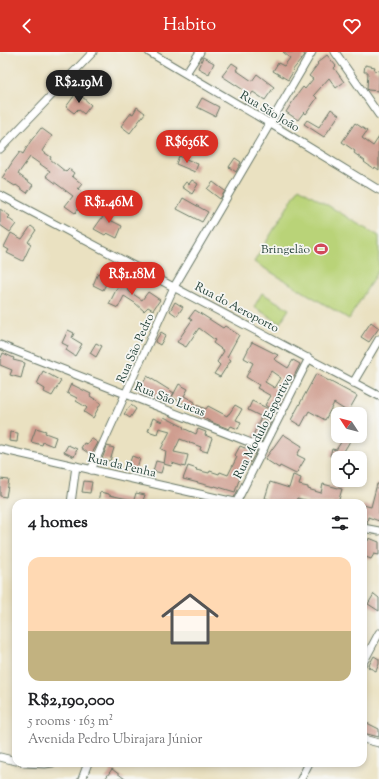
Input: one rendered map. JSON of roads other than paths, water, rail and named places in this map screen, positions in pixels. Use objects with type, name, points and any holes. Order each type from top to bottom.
[{"type":"street","points":[[0,149],[93,52]]},
{"type":"street","name":"Rua São João","points":[[149,52],[379,190]]},
{"type":"street","points":[[186,73],[200,52]]},
{"type":"street","name":"Rua São Pedro","points":[[91,470],[174,287],[312,52]]},
{"type":"street","points":[[335,52],[379,115]]},
{"type":"street","name":"Rua do Aeroporto","points":[[0,195],[379,396]]},
{"type":"street","points":[[353,383],[379,339]]},
{"type":"street","name":"Rua São Lucas","points":[[0,346],[264,448]]},
{"type":"street","name":"Rua Modulo Esportivo","points":[[239,499],[309,358]]},
{"type":"street","name":"Rua da Penha","points":[[0,449],[219,499]]},
{"type":"street","points":[[71,499],[76,466]]},
{"type":"street","points":[[367,528],[379,530]]},
{"type":"street","points":[[367,658],[375,649],[379,632]]},
{"type":"street","points":[[367,740],[379,743]]},
{"type":"street","points":[[0,757],[12,760]]},
{"type":"street","points":[[82,779],[86,767]]},
{"type":"street","points":[[301,779],[307,767]]},
{"type":"place","name":"Bringelão","points":[[321,249]]}]
